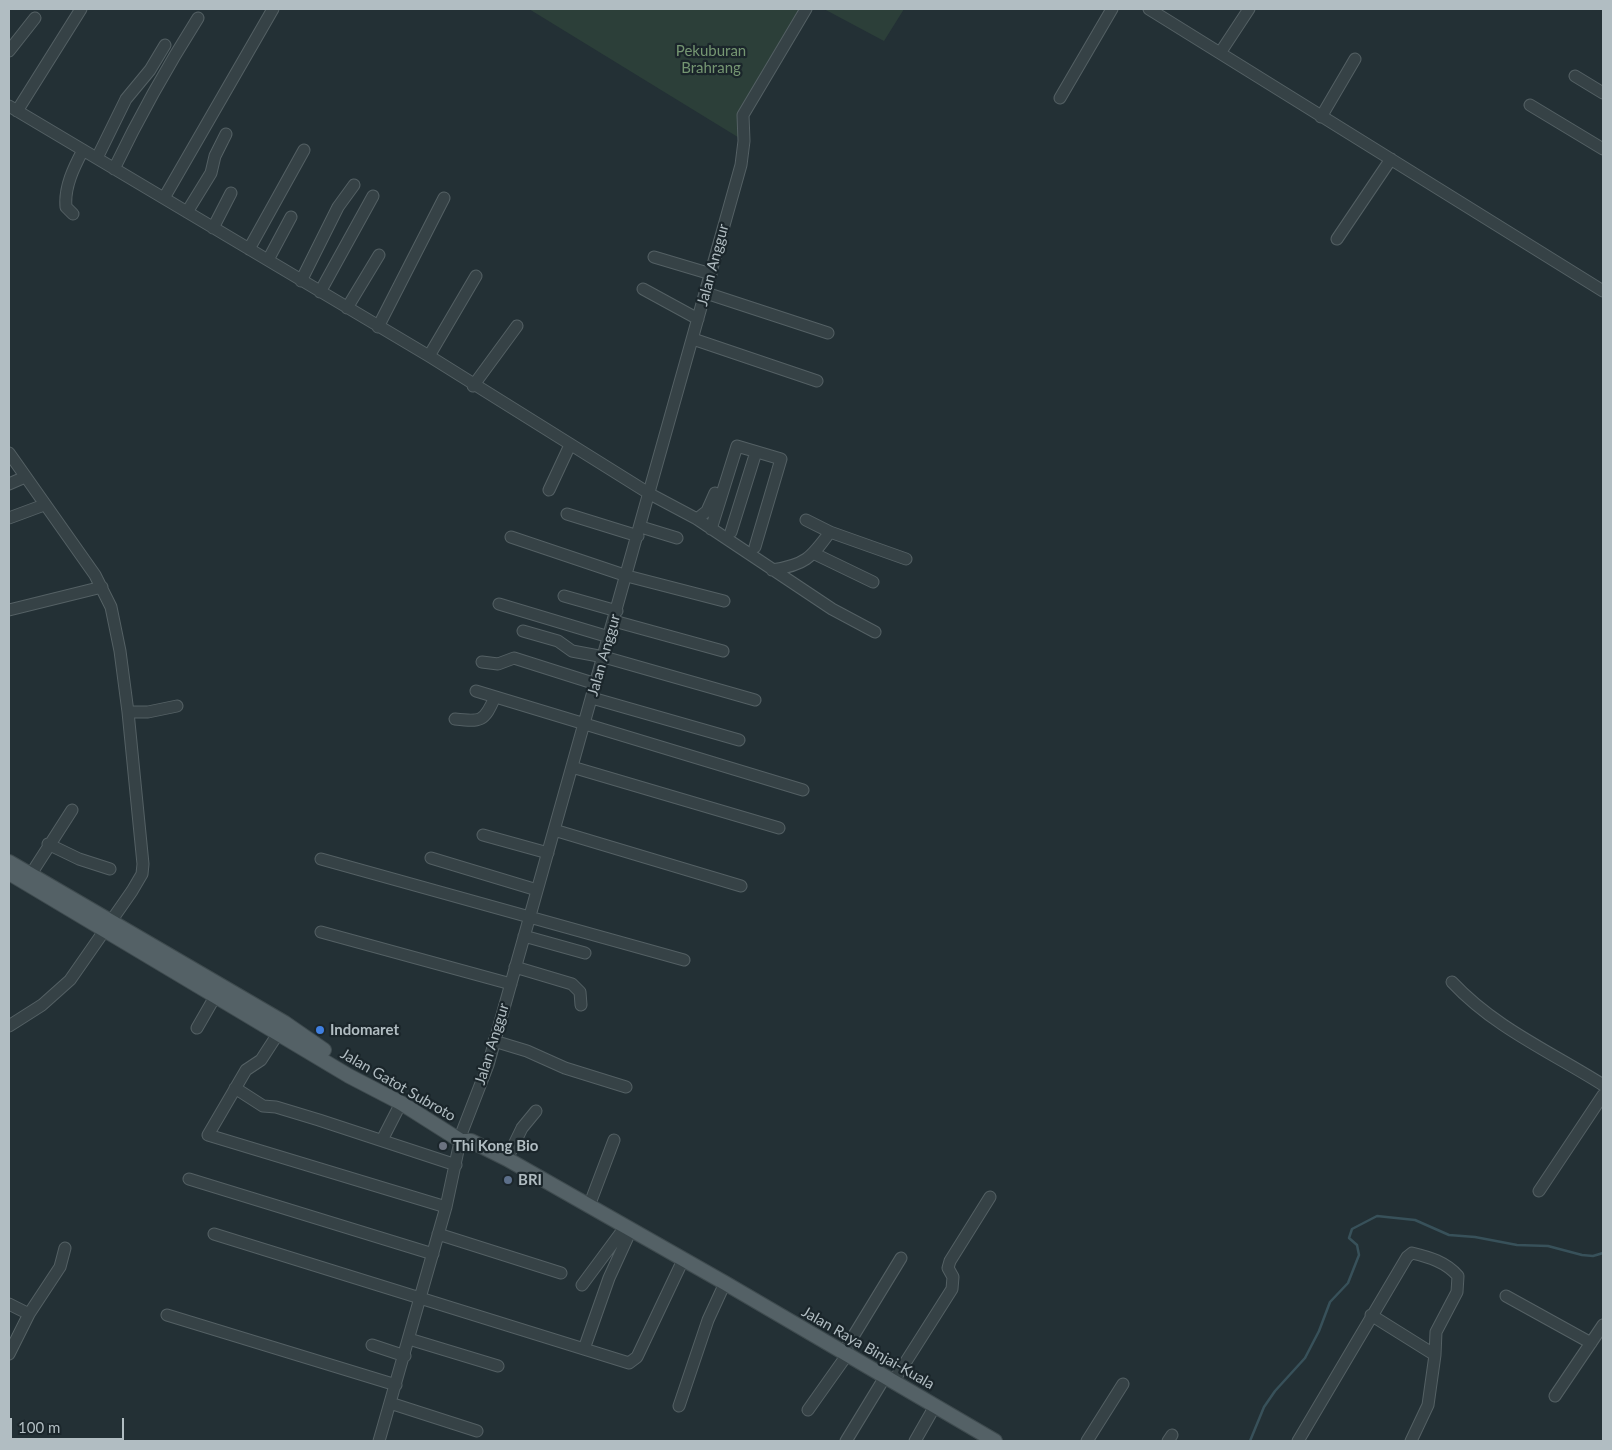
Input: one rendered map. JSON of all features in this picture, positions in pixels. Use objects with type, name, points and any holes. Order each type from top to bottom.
[{"type":"main road","points":[[9,862],[31,874],[108,925],[282,1028]]},
{"type":"main road","name":"Jalan Gatot Subroto","points":[[9,873],[108,925],[216,995],[282,1028],[351,1074],[401,1103],[507,1159],[725,1283]]},
{"type":"main road","points":[[351,1074],[440,1122],[465,1138]]},
{"type":"main road","name":"Jalan Raya Binjai-Kuala","points":[[725,1283],[994,1441]]},
{"type":"street","points":[[81,9],[13,108],[429,356],[474,386],[650,494],[697,520],[832,609],[875,632]]},
{"type":"street","points":[[164,198],[273,9]]},
{"type":"street","name":"Jalan Anggur","points":[[379,1441],[434,1254],[456,1165],[494,1042],[640,531],[741,166],[744,141],[743,115],[806,9]]},
{"type":"street","points":[[1060,98],[1112,9]]},
{"type":"street","points":[[1149,9],[1603,290]]},
{"type":"street","points":[[1220,53],[1248,9]]},
{"type":"street","points":[[9,51],[35,18]]},
{"type":"street","points":[[114,169],[136,121],[145,111],[162,77],[198,18]]},
{"type":"street","points":[[97,158],[131,90],[150,70],[165,45]]},
{"type":"street","points":[[1321,117],[1356,60]]},
{"type":"street","points":[[1575,76],[1603,93]]},
{"type":"street","points":[[1530,105],[1603,149]]},
{"type":"street","points":[[187,212],[211,173],[215,156],[226,134]]},
{"type":"street","points":[[73,214],[66,207],[66,194],[73,169],[82,150]]},
{"type":"street","points":[[249,249],[304,150]]},
{"type":"street","points":[[1336,239],[1390,159]]},
{"type":"street","points":[[301,281],[338,207],[354,185]]},
{"type":"street","points":[[213,228],[230,193]]},
{"type":"street","points":[[320,292],[373,196]]},
{"type":"street","points":[[378,327],[444,198]]},
{"type":"street","points":[[268,260],[291,217]]},
{"type":"street","points":[[347,308],[379,255]]},
{"type":"street","points":[[654,257],[711,274]]},
{"type":"street","points":[[429,356],[476,276]]},
{"type":"street","points":[[643,289],[698,319]]},
{"type":"street","points":[[706,292],[828,333]]},
{"type":"street","points":[[474,386],[517,326]]},
{"type":"street","points":[[693,339],[817,381]]},
{"type":"street","points":[[549,490],[570,445]]},
{"type":"street","points":[[711,529],[737,446],[781,459],[755,547]]},
{"type":"street","points":[[732,532],[756,452]]},
{"type":"street","points":[[9,453],[102,587],[115,619],[128,712],[142,874],[79,969],[59,992],[9,1026]]},
{"type":"street","points":[[697,520],[707,511],[712,503],[726,455]]},
{"type":"street","points":[[9,484],[25,477]]},
{"type":"street","points":[[9,518],[44,505]]},
{"type":"street","points":[[566,514],[677,538]]},
{"type":"street","points":[[806,520],[830,532],[906,559]]},
{"type":"street","points":[[772,570],[796,567],[815,554],[830,532]]},
{"type":"street","points":[[511,537],[627,576],[724,601]]},
{"type":"street","points":[[815,554],[873,582]]},
{"type":"street","points":[[9,610],[102,587]]},
{"type":"street","points":[[564,596],[615,616],[722,651]]},
{"type":"street","points":[[499,604],[610,636]]},
{"type":"street","points":[[523,631],[560,642],[572,650],[604,657],[755,700]]},
{"type":"street","points":[[482,662],[498,664],[514,658],[596,684]]},
{"type":"street","points":[[476,691],[585,722],[803,790]]},
{"type":"street","points":[[455,719],[478,722],[484,718],[495,697]]},
{"type":"street","points":[[592,698],[739,740]]},
{"type":"street","points":[[128,712],[148,712],[177,706]]},
{"type":"street","points":[[572,767],[779,828]]},
{"type":"street","points":[[31,874],[48,844],[72,810]]},
{"type":"street","points":[[554,830],[741,886]]},
{"type":"street","points":[[483,835],[548,852]]},
{"type":"street","points":[[48,844],[79,859],[110,869]]},
{"type":"street","points":[[431,858],[537,890]]},
{"type":"street","points":[[321,859],[684,960]]},
{"type":"street","points":[[322,932],[510,984]]},
{"type":"street","points":[[524,936],[586,953]]},
{"type":"street","points":[[515,967],[572,984],[580,992],[580,1005]]},
{"type":"street","points":[[1452,982],[1471,1002],[1494,1020],[1603,1085]]},
{"type":"street","points":[[197,1028],[216,995]]},
{"type":"street","points":[[282,1028],[260,1060],[246,1070],[208,1135],[446,1207]]},
{"type":"street","points":[[494,1042],[527,1050],[565,1068],[626,1087]]},
{"type":"street","points":[[235,1088],[263,1106],[276,1107],[456,1165]]},
{"type":"street","points":[[1539,1191],[1603,1094]]},
{"type":"street","points":[[382,1140],[401,1103]]},
{"type":"street","points":[[507,1159],[522,1128],[536,1111]]},
{"type":"street","points":[[589,1206],[614,1140]]},
{"type":"street","points":[[189,1179],[434,1254]]},
{"type":"street","points":[[846,1441],[952,1289],[953,1276],[948,1268],[950,1261],[990,1197]]},
{"type":"street","points":[[582,1285],[628,1228]]},
{"type":"street","points":[[584,1349],[628,1228]]},
{"type":"street","points":[[214,1234],[626,1363],[633,1362],[683,1260]]},
{"type":"street","points":[[438,1234],[560,1273]]},
{"type":"street","points":[[9,1354],[29,1314],[60,1267],[65,1248]]},
{"type":"street","points":[[1298,1441],[1371,1315],[1410,1253],[1442,1262],[1458,1276],[1458,1285],[1457,1292],[1436,1332],[1435,1355],[1428,1404],[1410,1441]]},
{"type":"street","points":[[808,1410],[845,1354],[902,1258]]},
{"type":"street","points":[[679,1406],[708,1320],[725,1283]]},
{"type":"street","points":[[1506,1296],[1591,1343]]},
{"type":"street","points":[[9,1304],[29,1314]]},
{"type":"street","points":[[167,1315],[396,1386]]},
{"type":"street","points":[[1371,1315],[1435,1355]]},
{"type":"street","points":[[1555,1396],[1603,1326]]},
{"type":"street","points":[[409,1339],[498,1366]]},
{"type":"street","points":[[372,1345],[405,1356]]},
{"type":"street","points":[[1086,1441],[1123,1384]]},
{"type":"street","points":[[390,1403],[477,1431]]},
{"type":"street","points":[[915,1441],[935,1406]]},
{"type":"green space","name":"Pekuburan Brahrang","points":[[529,9],[801,9],[742,108],[741,139]]},
{"type":"green space","points":[[824,9],[904,9],[884,41]]},
{"type":"waterway","points":[[1250,1441],[1264,1407],[1275,1391],[1305,1358],[1319,1331],[1330,1302],[1348,1283],[1359,1255],[1357,1245],[1349,1238],[1352,1229],[1377,1216],[1415,1220],[1449,1235],[1475,1237],[1517,1245],[1548,1246],[1582,1255],[1593,1256],[1603,1253]]},
{"type":"place","name":"Indomaret","points":[[320,1030]]},
{"type":"place","name":"Thi Kong Bio","points":[[443,1146]]},
{"type":"place","name":"BRI","points":[[508,1180]]}]
